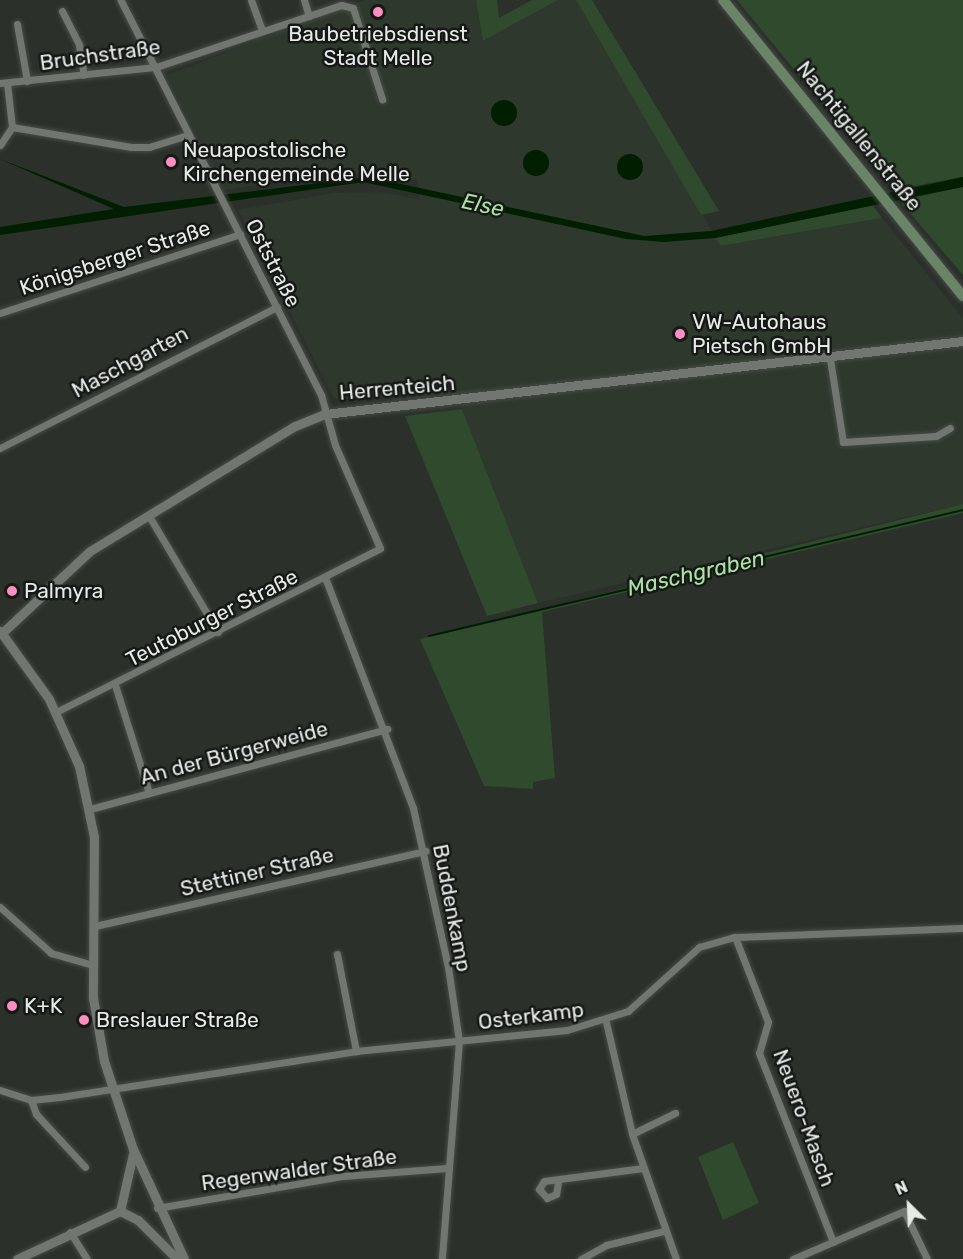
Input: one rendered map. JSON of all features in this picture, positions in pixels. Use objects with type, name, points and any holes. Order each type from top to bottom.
[{"type":"main road","name":"Nachtigallenstraße","points":[[723,0],[963,296]]},
{"type":"street","name":"Oststraße","points":[[121,0],[277,307],[325,414],[380,548]]},
{"type":"street","points":[[251,0],[262,31]]},
{"type":"street","points":[[304,0],[309,16]]},
{"type":"street","name":"Bruchstraße","points":[[4,83],[156,67],[341,5],[353,8],[382,99]]},
{"type":"street","points":[[62,11],[79,45],[84,75]]},
{"type":"street","points":[[17,24],[27,81]]},
{"type":"street","points":[[0,145],[12,127],[4,83]]},
{"type":"street","points":[[12,127],[140,147],[189,135]]},
{"type":"street","name":"Königsberger Straße","points":[[0,313],[240,234]]},
{"type":"street","name":"Maschgarten","points":[[0,448],[277,307]]},
{"type":"street","name":"Herrenteich","points":[[1,634],[90,551],[295,426],[325,414],[830,359],[963,340]]},
{"type":"street","points":[[830,359],[843,442],[936,436],[950,428]]},
{"type":"street","points":[[149,516],[218,632]]},
{"type":"street","name":"Teutoburger Straße","points":[[56,712],[326,580],[380,548]]},
{"type":"street","name":"Buddenkamp","points":[[326,580],[387,729],[426,851],[459,1041],[447,1168],[442,1259]]},
{"type":"street","points":[[1,634],[56,712],[79,766],[90,809],[95,926],[93,966],[95,1018],[133,1149],[157,1208],[184,1259]]},
{"type":"street","points":[[114,685],[149,793]]},
{"type":"street","name":"An der Bürgerweide","points":[[90,809],[387,729]]},
{"type":"street","name":"Stettiner Straße","points":[[95,926],[426,851]]},
{"type":"street","points":[[0,907],[51,953],[93,966]]},
{"type":"street","name":"Osterkamp","points":[[31,1100],[356,1052],[606,1022],[643,1002],[699,947],[735,937],[963,928]]},
{"type":"street","name":"Neuero-Masch","points":[[735,937],[768,1022],[759,1053],[833,1242]]},
{"type":"street","points":[[336,954],[356,1052]]},
{"type":"street","points":[[606,1022],[632,1134],[664,1231],[676,1259]]},
{"type":"street","points":[[0,1090],[31,1100],[36,1114],[85,1167]]},
{"type":"street","points":[[632,1134],[675,1113]]},
{"type":"street","points":[[17,1259],[70,1232],[120,1211],[130,1182],[133,1149]]},
{"type":"street","name":"Regenwalder Straße","points":[[157,1208],[343,1176],[447,1168]]},
{"type":"street","points":[[558,1182],[643,1168]]},
{"type":"street","points":[[120,1211],[138,1220],[177,1259]]},
{"type":"street","points":[[793,1259],[904,1211],[927,1259]]},
{"type":"street","points":[[581,1259],[606,1245],[664,1231]]},
{"type":"street","points":[[70,1232],[87,1259]]},
{"type":"shaded area","points":[[365,0],[476,0],[483,41],[558,0],[576,0],[721,246],[882,218],[963,318],[963,504],[538,603],[456,394],[334,399],[238,210],[333,193],[380,192],[419,199],[417,180],[337,173],[225,190],[167,75]]},
{"type":"shaded area","points":[[476,0],[497,0],[499,18],[532,0],[558,0],[483,41]]},
{"type":"shaded area","points":[[576,0],[592,0],[719,211],[701,215]]},
{"type":"shaded area","points":[[737,0],[963,0],[963,177],[893,190]]},
{"type":"shaded area","points":[[963,187],[963,275],[898,199]]},
{"type":"shaded area","points":[[872,204],[882,218],[721,246],[715,238]]},
{"type":"shaded area","points":[[462,409],[538,603],[487,616],[405,416]]},
{"type":"shaded area","points":[[963,504],[963,513],[542,612],[555,778],[533,782],[533,789],[484,786],[420,639]]},
{"type":"shaded area","points":[[733,1142],[759,1203],[723,1220],[698,1157]]},
{"type":"water","points":[[504,100],[513,104],[517,113],[513,122],[504,126],[495,122],[491,113],[495,104]]},
{"type":"water","points":[[536,150],[545,154],[549,163],[545,172],[536,176],[527,172],[523,163],[527,154]]},
{"type":"water","points":[[630,154],[639,158],[643,167],[639,176],[630,180],[621,176],[617,167],[621,158]]},
{"type":"water","name":"Else","points":[[0,159],[124,207],[368,177],[644,236],[711,231],[963,177],[963,187],[715,238],[664,242],[626,239],[363,182],[0,235],[0,227],[114,209]]},
{"type":"waterway","name":"Maschgraben","points":[[429,636],[963,510]]},
{"type":"place","name":"Baubetriebsdienst Stadt Melle","points":[[378,12]]},
{"type":"place","name":"Neuapostolische Kirchengemeinde Melle","points":[[171,162]]},
{"type":"place","name":"VW-Autohaus Pietsch GmbH","points":[[680,334]]},
{"type":"place","name":"Palmyra","points":[[12,591]]},
{"type":"place","name":"K+K","points":[[12,1006]]},
{"type":"place","name":"Breslauer Straße","points":[[84,1020]]}]
